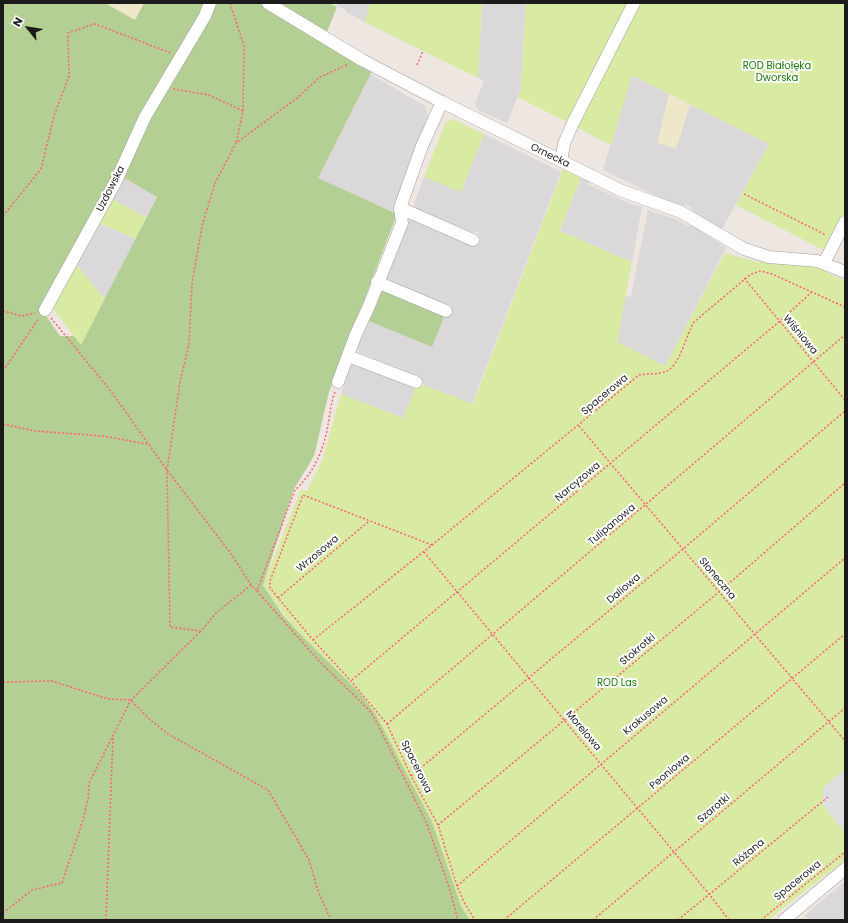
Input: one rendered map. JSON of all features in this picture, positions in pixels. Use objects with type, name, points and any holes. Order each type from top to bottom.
[{"type":"street","name":"Uzdowska","points":[[45,310],[116,181],[145,117],[182,57],[205,16],[210,3]]},
{"type":"street","name":"Ornecka","points":[[268,3],[362,60],[442,102],[620,190],[681,212],[744,249],[769,257],[809,259],[824,263],[845,272]]},
{"type":"street","points":[[561,161],[564,144],[572,125],[634,3]]},
{"type":"street","points":[[338,382],[402,223],[400,208],[422,146],[442,102]]},
{"type":"street","points":[[400,208],[474,240]]},
{"type":"street","points":[[824,263],[845,222]]},
{"type":"street","points":[[377,282],[446,311]]},
{"type":"street","points":[[348,356],[416,382]]},
{"type":"street","points":[[784,920],[845,869]]},
{"type":"path","points":[[201,631],[170,627],[166,470],[180,382],[189,344],[192,284],[202,226],[215,183],[236,143],[243,111],[244,46],[230,3]]},
{"type":"path","points":[[3,216],[41,169],[54,116],[69,76],[68,33],[95,24],[182,57]]},
{"type":"path","points":[[417,66],[423,51]]},
{"type":"path","points":[[236,143],[297,98],[320,77],[343,66],[362,60]]},
{"type":"path","points":[[163,88],[209,95],[243,111]]},
{"type":"path","points":[[744,194],[831,238]]},
{"type":"path","name":"Spacerowa","points":[[312,640],[424,552],[579,426],[639,375],[668,371],[675,364],[688,332],[694,322],[744,278],[755,272],[766,272],[845,307]]},
{"type":"path","name":"Wiśniowa","points":[[744,278],[845,400]]},
{"type":"path","name":"Narcyzowa","points":[[351,681],[780,322],[812,292]]},
{"type":"path","points":[[3,311],[22,316],[45,310]]},
{"type":"path","points":[[3,371],[45,310]]},
{"type":"path","points":[[45,310],[70,343],[110,390],[147,444],[158,456],[166,470],[232,555],[251,585],[320,662],[370,711],[377,722],[427,824],[450,890],[458,920]]},
{"type":"path","name":"Tulipanowa","points":[[388,724],[845,335]]},
{"type":"path","points":[[257,591],[295,490],[306,480],[315,466],[326,435],[332,399],[338,382]]},
{"type":"path","name":"Daliowa","points":[[411,776],[683,549],[845,411]]},
{"type":"path","points":[[3,424],[35,431],[103,436],[147,444]]},
{"type":"path","name":"Słoneczna","points":[[579,426],[845,741]]},
{"type":"path","name":"Stokrotki","points":[[438,825],[719,592],[845,484]]},
{"type":"path","name":"Spacerowa","points":[[432,545],[368,522],[303,495],[270,581],[270,588],[312,640],[351,681],[388,724],[411,776],[438,825],[457,886],[465,904],[475,920]]},
{"type":"path","name":"Wrzosowa","points":[[278,598],[368,522]]},
{"type":"path","name":"Morelowa","points":[[424,552],[601,763],[729,920]]},
{"type":"path","name":"Krokusowa","points":[[457,886],[845,558]]},
{"type":"path","points":[[3,913],[32,890],[62,883],[83,820],[88,799],[89,783],[131,700],[201,631],[216,613],[251,585]]},
{"type":"path","name":"Peoniowa","points":[[504,920],[845,634]]},
{"type":"path","points":[[3,682],[52,681],[108,699],[131,700],[148,718],[168,734],[268,790],[309,860],[318,891],[331,920]]},
{"type":"path","name":"Szarotki","points":[[593,920],[845,708]]},
{"type":"path","points":[[106,920],[113,734]]},
{"type":"path","name":"Różana","points":[[678,920],[828,796]]},
{"type":"path","name":"Spacerowa","points":[[761,920],[845,852]]},
{"type":"shaded area","points":[[105,3],[144,3],[135,20]]},
{"type":"shaded area","points":[[338,3],[370,3],[365,22],[337,6]]},
{"type":"shaded area","points":[[482,3],[526,3],[521,88],[507,123],[478,110],[475,104],[484,81],[478,78]]},
{"type":"shaded area","points":[[370,74],[425,106],[428,116],[393,212],[317,178]]},
{"type":"shaded area","points":[[631,75],[769,144],[722,229],[693,213],[691,207],[686,204],[680,207],[603,170]]},
{"type":"shaded area","points":[[669,94],[690,105],[676,149],[657,143]]},
{"type":"shaded area","points":[[484,134],[561,172],[472,404],[424,385],[420,376],[360,353],[357,349],[369,321],[432,346],[444,317],[453,313],[449,303],[446,305],[388,281],[386,275],[407,222],[412,219],[471,245],[481,241],[477,231],[473,232],[416,209],[414,204],[424,177],[461,191]]},
{"type":"shaded area","points":[[121,176],[157,196],[146,217],[110,198]]},
{"type":"shaded area","points":[[581,177],[588,180],[589,185],[631,204],[642,206],[632,262],[560,231]]},
{"type":"shaded area","points":[[648,210],[675,219],[688,226],[690,224],[726,248],[666,366],[617,343],[625,296],[631,297]]},
{"type":"shaded area","points":[[96,222],[136,239],[105,299],[75,263]]},
{"type":"shaded area","points":[[356,363],[413,386],[415,389],[404,418],[341,394],[351,366]]},
{"type":"shaded area","points":[[845,770],[845,833],[823,805],[823,787]]},
{"type":"shaded area","points":[[845,881],[845,920],[811,920],[804,916]]},
{"type":"green space","points":[[3,3],[105,3],[135,20],[144,3],[207,3],[117,174],[42,310],[60,336],[74,336],[81,345],[157,197],[121,176],[148,118],[212,3],[264,3],[373,69],[318,178],[397,214],[329,392],[314,456],[294,489],[263,585],[283,615],[304,638],[361,694],[375,713],[432,822],[461,906],[470,920],[3,920]]},
{"type":"green space","points":[[276,3],[329,3],[337,7],[326,34]]},
{"type":"green space","points":[[370,3],[482,3],[478,78],[365,22]]},
{"type":"green space","name":"ROD Białołęka Dworska","points":[[526,3],[845,3],[845,215],[827,252],[736,205],[769,144],[632,75],[611,145],[518,97],[521,88]]},
{"type":"green space","points":[[452,119],[484,134],[461,192],[424,177],[445,123]]},
{"type":"green space","name":"ROD Las","points":[[563,169],[581,177],[560,231],[632,262],[617,342],[665,366],[725,253],[757,262],[790,261],[811,265],[845,281],[845,860],[768,920],[470,920],[461,906],[375,713],[299,633],[263,585],[301,489],[307,491],[322,461],[341,394],[403,418],[415,389],[424,385],[473,404]]},
{"type":"green space","points":[[110,198],[146,217],[136,239],[97,222]]},
{"type":"green space","points":[[75,263],[105,299],[81,345],[51,306]]},
{"type":"green space","points":[[384,291],[441,314],[444,317],[432,347],[369,321],[379,294]]}]
